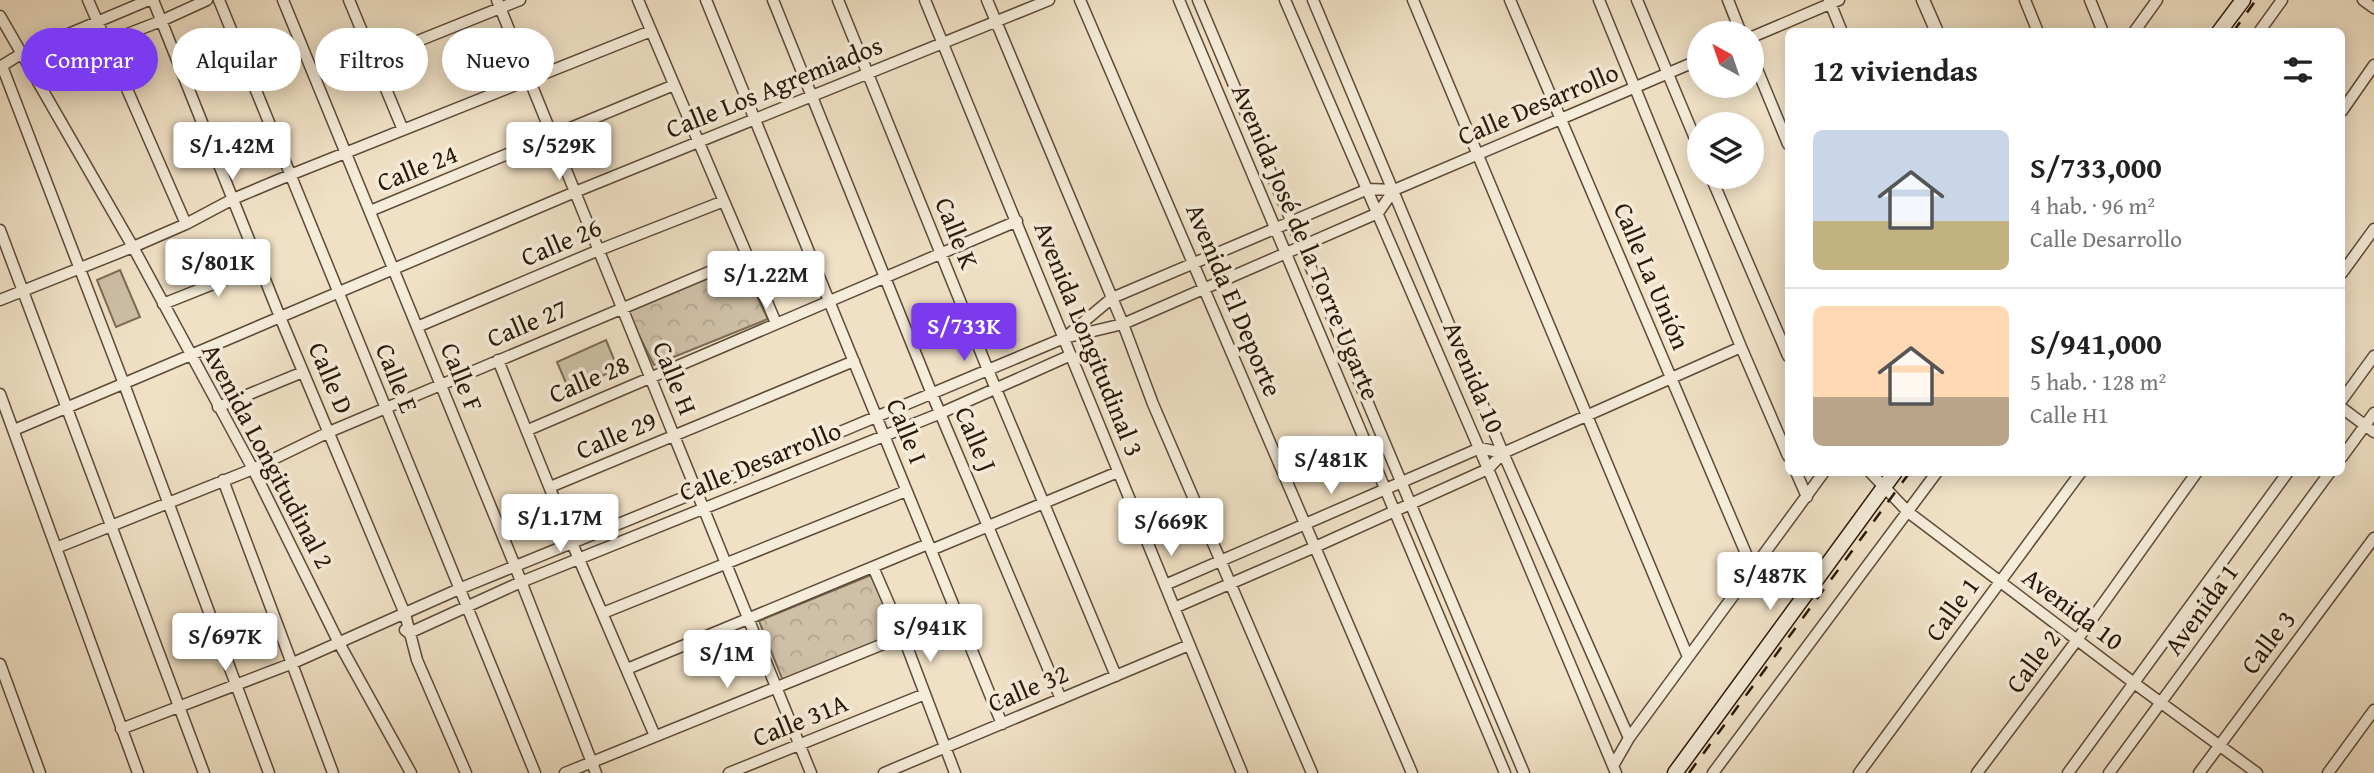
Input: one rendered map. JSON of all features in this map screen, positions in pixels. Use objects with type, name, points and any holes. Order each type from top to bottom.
[{"type":"main road","points":[[2222,28],[2243,0]]},
{"type":"main road","points":[[1675,773],[1892,476]]},
{"type":"street","points":[[88,0],[100,28]]},
{"type":"street","points":[[83,28],[151,0]]},
{"type":"street","name":"Calle D","points":[[151,0],[405,614],[417,660],[466,773]]},
{"type":"street","points":[[143,28],[206,0]]},
{"type":"street","name":"Calle E","points":[[219,0],[535,773]]},
{"type":"street","name":"Calle F","points":[[283,0],[515,566],[596,773]]},
{"type":"street","points":[[428,35],[499,4],[520,0]]},
{"type":"street","points":[[638,0],[776,323]]},
{"type":"street","name":"Calle I","points":[[706,0],[1002,724]]},
{"type":"street","name":"Calle J","points":[[773,0],[932,394],[1061,699]]},
{"type":"street","name":"Calle K","points":[[838,0],[1116,676]]},
{"type":"street","name":"Avenida Longitudinal 3","points":[[925,0],[1242,773]]},
{"type":"street","points":[[987,0],[1123,324],[1153,404],[1312,773]]},
{"type":"street","name":"Calle Los Agremiados","points":[[14,430],[575,192],[1049,0]]},
{"type":"street","name":"Avenida El Deporte","points":[[1080,0],[1412,773]]},
{"type":"street","name":"Avenida José de la Torre Ugarte","points":[[1179,0],[1505,773]]},
{"type":"street","name":"Avenida José de la Torre Ugarte","points":[[1198,0],[1524,773]]},
{"type":"street","name":"Avenida 10","points":[[1285,0],[1489,469],[1614,770]]},
{"type":"street","name":"Avenida 10","points":[[1312,0],[1503,453],[1629,737]]},
{"type":"street","points":[[1413,0],[1688,657]]},
{"type":"street","name":"Calle La Unión","points":[[1510,0],[1753,570]]},
{"type":"street","points":[[1599,0],[1785,449]]},
{"type":"street","points":[[1637,0],[1687,119]]},
{"type":"street","points":[[1728,0],[1736,21]]},
{"type":"street","points":[[1923,0],[1935,28]]},
{"type":"street","points":[[2025,0],[2036,28]]},
{"type":"street","points":[[2090,0],[2101,28]]},
{"type":"street","points":[[2262,28],[2282,0]]},
{"type":"street","points":[[2363,0],[2374,8]]},
{"type":"street","points":[[1764,32],[1833,1],[1841,28]]},
{"type":"street","points":[[354,2],[363,28]]},
{"type":"street","points":[[2137,28],[2154,2]]},
{"type":"street","name":"Calle H","points":[[499,4],[509,28]]},
{"type":"street","name":"Avenida Longitudinal 2","points":[[0,16],[21,54]]},
{"type":"street","points":[[554,70],[651,31]]},
{"type":"street","points":[[21,54],[1,66],[124,384],[269,773]]},
{"type":"street","name":"Calle Desarrollo","points":[[1064,338],[1112,298],[1193,262],[1368,189],[1394,190],[1687,65]]},
{"type":"street","points":[[2345,107],[2374,65]]},
{"type":"street","name":"Calle 24","points":[[370,211],[674,85]]},
{"type":"street","points":[[1764,86],[1785,137]]},
{"type":"street","name":"Avenida Longitudinal 2","points":[[42,91],[133,247],[253,469],[339,643],[411,773]]},
{"type":"street","points":[[128,91],[186,224]]},
{"type":"street","points":[[386,91],[402,131]]},
{"type":"street","points":[[0,300],[133,247],[290,175],[502,91]]},
{"type":"street","name":"Calle H","points":[[534,91],[811,773]]},
{"type":"street","points":[[1717,189],[1784,333]]},
{"type":"street","points":[[1378,213],[1394,190]]},
{"type":"street","name":"Calle 26","points":[[417,327],[598,250],[724,201]]},
{"type":"street","name":"Calle Desarrollo","points":[[121,729],[293,663],[460,589],[1064,338],[1123,324],[1378,213]]},
{"type":"street","name":"Calle 28","points":[[528,430],[1017,221]]},
{"type":"street","points":[[2345,269],[2374,229]]},
{"type":"street","points":[[0,230],[204,773]]},
{"type":"street","name":"Calle 27","points":[[56,548],[253,469],[329,432],[440,384],[747,256]]},
{"type":"street","points":[[163,304],[261,265]]},
{"type":"street","points":[[1174,607],[1489,469],[1503,453],[1741,347]]},
{"type":"street","name":"Calle Desarrollo","points":[[409,633],[579,558],[941,414],[995,387],[1071,355]]},
{"type":"street","points":[[2345,396],[2374,356]]},
{"type":"street","points":[[498,360],[654,736]]},
{"type":"street","name":"Calle 29","points":[[550,487],[853,361]]},
{"type":"street","points":[[218,407],[303,372]]},
{"type":"street","points":[[0,394],[138,773]]},
{"type":"street","points":[[2345,410],[2369,429]]},
{"type":"street","points":[[2345,454],[2369,429],[2374,413]]},
{"type":"street","points":[[1773,420],[1785,430]]},
{"type":"street","points":[[1165,585],[1480,448],[1503,453]]},
{"type":"street","points":[[627,669],[873,568],[988,526],[1118,471]]},
{"type":"street","points":[[1798,476],[1807,497]]},
{"type":"street","points":[[1614,770],[1629,737],[1821,476]]},
{"type":"street","name":"Avenida 10","points":[[1874,476],[1908,512],[2257,773]]},
{"type":"street","points":[[1713,773],[1934,476]]},
{"type":"street","name":"Calle 1","points":[[1859,773],[2078,476]]},
{"type":"street","name":"Calle 2","points":[[1977,773],[2077,640],[2194,476]]},
{"type":"street","name":"Avenida 1","points":[[2068,773],[2285,476]]},
{"type":"street","name":"Avenida 1","points":[[2109,773],[2327,476]]},
{"type":"street","points":[[223,480],[333,773]]},
{"type":"street","points":[[603,613],[906,491]]},
{"type":"street","name":"Calle 3","points":[[2199,773],[2374,538]]},
{"type":"street","points":[[873,568],[955,773]]},
{"type":"street","points":[[392,620],[409,633]]},
{"type":"street","points":[[565,773],[902,636]]},
{"type":"street","name":"Calle 32","points":[[888,772],[1189,645]]},
{"type":"street","points":[[0,664],[40,773]]},
{"type":"street","name":"Calle 31A","points":[[729,773],[925,694]]},
{"type":"street","points":[[2328,773],[2374,710]]},
{"type":"green space","points":[[741,264],[768,319],[654,365],[627,312]]},
{"type":"green space","points":[[120,270],[140,317],[116,327],[97,280]]},
{"type":"green space","points":[[606,340],[618,369],[569,390],[557,362]]},
{"type":"green space","points":[[871,575],[897,635],[783,681],[759,621]]},
{"type":"railway","points":[[2236,28],[2256,0]]},
{"type":"railway","points":[[1689,773],[1907,476]]}]
